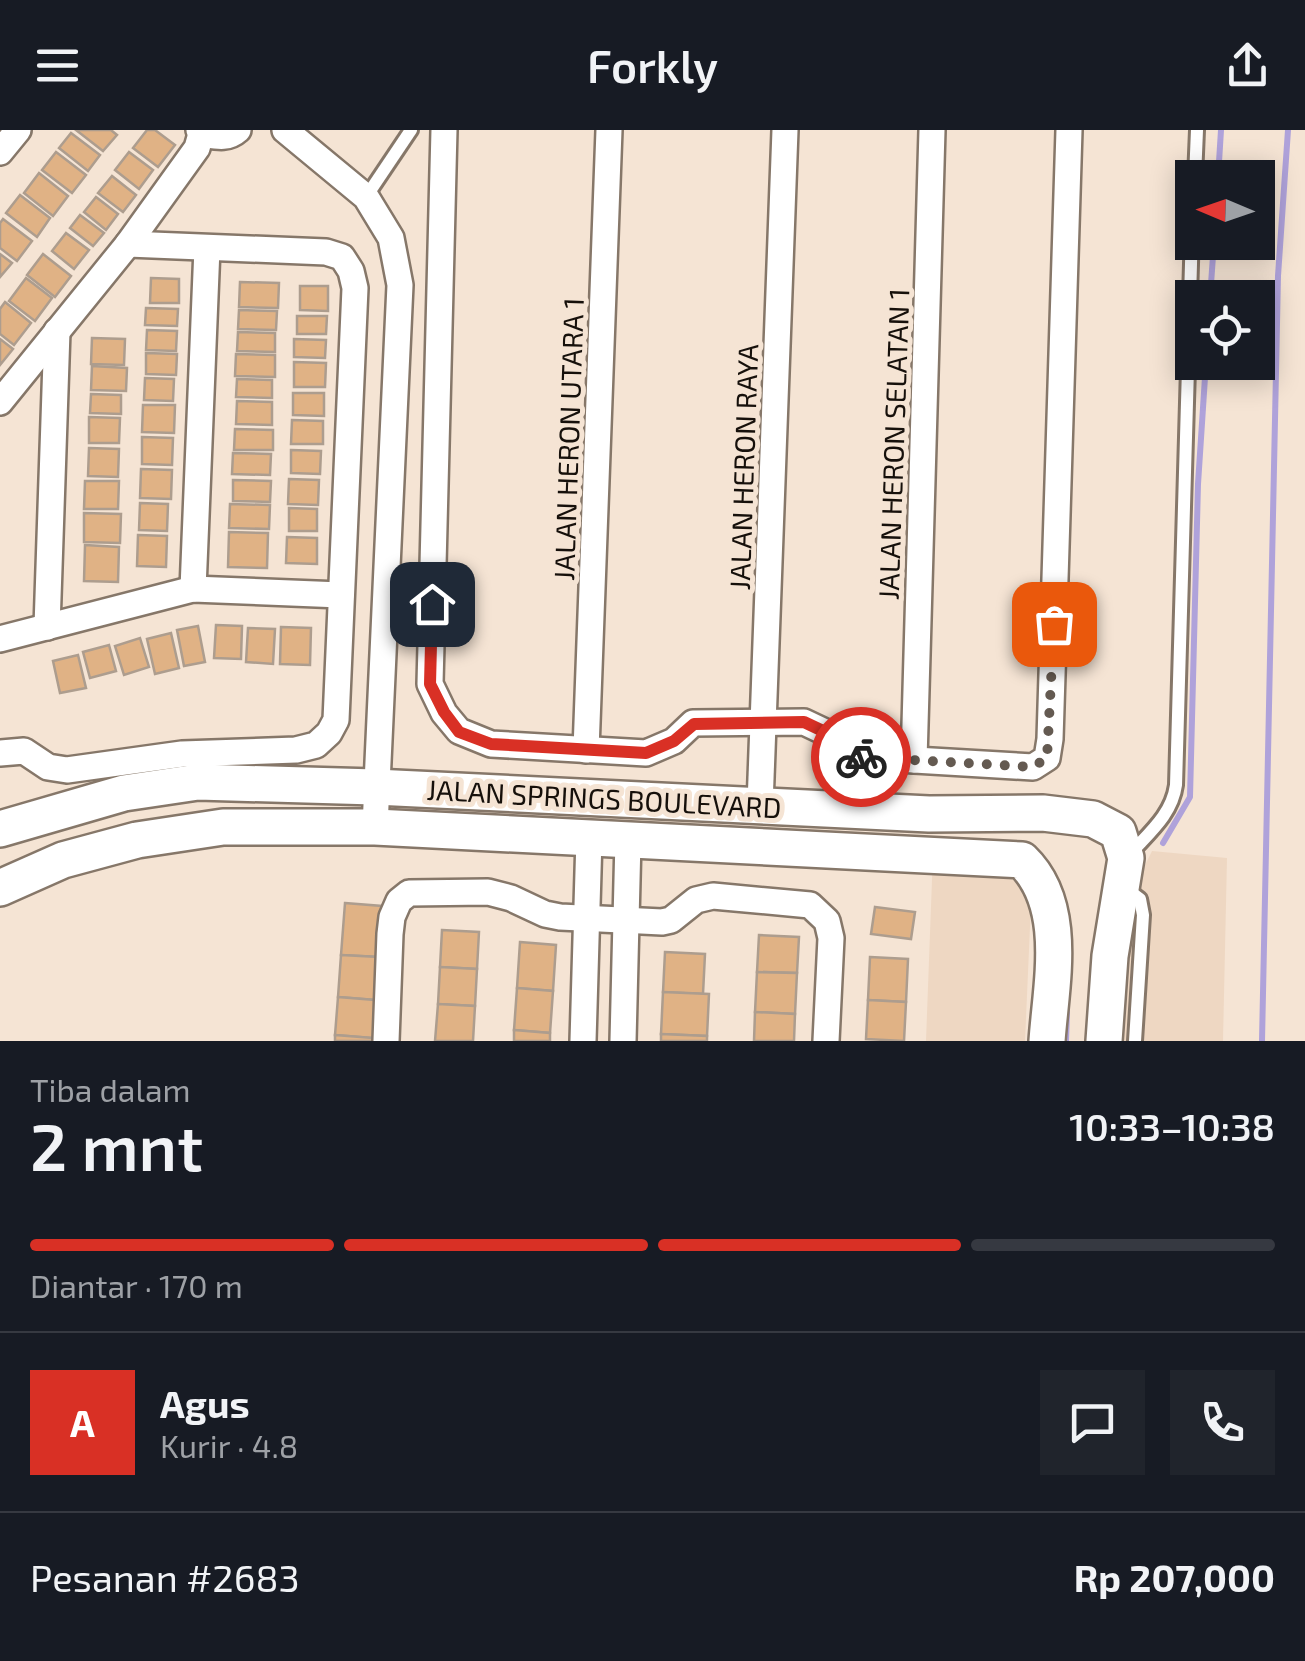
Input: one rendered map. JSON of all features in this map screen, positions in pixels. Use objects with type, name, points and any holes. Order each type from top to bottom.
[{"type":"main road","name":"JALAN SPRINGS BOULEVARD","points":[[0,829],[124,793],[198,782],[928,814],[1043,813],[1093,819],[1112,829],[1122,840],[1129,881]]},
{"type":"main road","points":[[1043,813],[1022,860],[1043,887],[1050,907],[1052,975],[1047,1041]]},
{"type":"main road","name":"JALAN SPRINGS BOULEVARD","points":[[0,888],[63,860],[137,840],[222,828],[374,827],[1022,860]]},
{"type":"main road","points":[[1104,1041],[1110,956],[1129,881]]},
{"type":"street","points":[[0,152],[18,130]]},
{"type":"street","points":[[0,402],[128,244],[197,148],[200,132],[220,137],[238,130]]},
{"type":"street","points":[[284,130],[366,197],[391,238],[400,285],[374,827]]},
{"type":"street","points":[[444,130],[430,684],[459,732],[491,744],[646,753],[674,741],[694,724],[804,722],[823,731],[844,750],[864,758],[1033,767],[1047,758],[1050,739],[1069,130]]},
{"type":"street","name":"JALAN HERON UTARA 1","points":[[586,750],[610,130]]},
{"type":"street","name":"JALAN HERON RAYA","points":[[760,805],[785,130]]},
{"type":"street","name":"JALAN HERON SELATAN 1","points":[[914,760],[932,130]]},
{"type":"street","points":[[0,753],[24,751],[48,767],[67,770],[182,754],[296,750],[316,745],[336,720],[354,288],[351,271],[342,257],[326,252],[128,244]]},
{"type":"street","points":[[194,589],[207,248]]},
{"type":"street","points":[[47,627],[57,331]]},
{"type":"street","points":[[0,640],[194,589],[341,594]]},
{"type":"street","points":[[583,1041],[589,838]]},
{"type":"street","points":[[623,1041],[628,840]]},
{"type":"street","points":[[386,1041],[392,917],[398,901],[409,893],[457,891],[511,898],[545,914],[626,920],[672,920],[696,900],[712,896],[810,906],[827,921],[832,938],[826,1041]]},
{"type":"lane","points":[[366,197],[411,130]]},
{"type":"lane","points":[[1196,160],[1197,130]]},
{"type":"lane","points":[[1135,1041],[1143,915],[1129,881],[1174,800],[1176,785],[1191,260]]},
{"type":"shaded area","points":[[1152,851],[1227,858],[1223,1041],[1109,1041],[1114,927]]},
{"type":"shaded area","points":[[933,853],[1017,868],[1031,904],[1025,1041],[926,1041]]},
{"type":"building","points":[[76,130],[111,130],[117,135],[103,151]]},
{"type":"building","points":[[147,130],[155,130],[175,145],[158,167],[133,148]]},
{"type":"building","points":[[71,133],[100,155],[88,171],[59,148]]},
{"type":"building","points":[[56,152],[86,175],[72,193],[42,170]]},
{"type":"building","points":[[129,152],[153,170],[139,189],[115,170]]},
{"type":"building","points":[[39,173],[68,196],[53,216],[24,193]]},
{"type":"building","points":[[112,176],[136,195],[123,212],[98,193]]},
{"type":"building","points":[[20,195],[50,218],[37,237],[6,213]]},
{"type":"building","points":[[96,197],[118,214],[106,230],[84,212]]},
{"type":"building","points":[[80,215],[104,233],[93,246],[70,228]]},
{"type":"building","points":[[3,219],[32,241],[17,261],[0,248]]},
{"type":"building","points":[[66,233],[89,250],[74,269],[52,251]]},
{"type":"building","points":[[0,254],[12,263],[0,277]]},
{"type":"building","points":[[43,254],[71,276],[55,297],[27,275]]},
{"type":"building","points":[[26,278],[52,298],[35,321],[9,301]]},
{"type":"building","points":[[151,278],[179,279],[179,303],[150,303]]},
{"type":"building","points":[[240,282],[279,283],[278,308],[239,307]]},
{"type":"building","points":[[300,286],[328,286],[328,311],[300,310]]},
{"type":"building","points":[[5,302],[31,323],[14,345],[0,334],[0,309]]},
{"type":"building","points":[[146,308],[178,309],[177,326],[145,325]]},
{"type":"building","points":[[239,310],[277,311],[276,330],[238,329]]},
{"type":"building","points":[[297,316],[327,316],[326,334],[297,334]]},
{"type":"building","points":[[147,330],[177,331],[176,351],[146,350]]},
{"type":"building","points":[[238,332],[275,333],[275,352],[237,351]]},
{"type":"building","points":[[92,338],[125,339],[124,365],[91,364]]},
{"type":"building","points":[[0,339],[13,349],[0,365]]},
{"type":"building","points":[[294,339],[326,340],[325,358],[294,357]]},
{"type":"building","points":[[146,353],[177,354],[176,375],[146,374]]},
{"type":"building","points":[[236,354],[275,355],[275,377],[235,376]]},
{"type":"building","points":[[294,362],[326,363],[325,387],[294,387]]},
{"type":"building","points":[[92,366],[127,368],[126,391],[91,390]]},
{"type":"building","points":[[145,378],[174,379],[173,401],[144,400]]},
{"type":"building","points":[[237,379],[272,380],[272,398],[236,397]]},
{"type":"building","points":[[293,393],[324,393],[324,416],[293,415]]},
{"type":"building","points":[[91,394],[121,395],[121,414],[90,413]]},
{"type":"building","points":[[237,401],[272,402],[272,425],[236,424]]},
{"type":"building","points":[[143,405],[175,405],[174,433],[142,432]]},
{"type":"building","points":[[89,417],[120,418],[119,443],[89,443]]},
{"type":"building","points":[[292,420],[323,421],[323,444],[291,444]]},
{"type":"building","points":[[235,429],[273,430],[273,450],[234,450]]},
{"type":"building","points":[[142,437],[173,438],[172,465],[142,464]]},
{"type":"building","points":[[89,448],[119,449],[118,477],[88,476]]},
{"type":"building","points":[[291,450],[321,451],[320,474],[291,473]]},
{"type":"building","points":[[233,453],[271,454],[270,475],[232,474]]},
{"type":"building","points":[[141,469],[172,470],[171,499],[140,498]]},
{"type":"building","points":[[289,479],[319,480],[318,505],[288,504]]},
{"type":"building","points":[[233,480],[271,481],[270,502],[233,501]]},
{"type":"building","points":[[85,481],[119,481],[118,509],[84,509]]},
{"type":"building","points":[[140,503],[168,504],[167,531],[139,530]]},
{"type":"building","points":[[230,504],[270,505],[269,529],[229,528]]},
{"type":"building","points":[[289,508],[317,509],[317,531],[289,531]]},
{"type":"building","points":[[84,513],[121,514],[120,543],[84,542]]},
{"type":"building","points":[[229,532],[268,533],[267,568],[228,567]]},
{"type":"building","points":[[138,535],[167,536],[166,567],[137,566]]},
{"type":"building","points":[[287,537],[317,538],[317,564],[286,563]]},
{"type":"building","points":[[85,545],[119,547],[118,582],[84,581]]},
{"type":"building","points":[[216,625],[242,626],[241,659],[214,658]]},
{"type":"building","points":[[198,626],[205,662],[184,666],[177,630]]},
{"type":"building","points":[[281,627],[311,628],[310,665],[280,664]]},
{"type":"building","points":[[248,628],[275,629],[273,664],[246,662]]},
{"type":"building","points":[[171,633],[179,668],[155,674],[147,639]]},
{"type":"building","points":[[140,638],[149,667],[124,675],[115,646]]},
{"type":"building","points":[[109,645],[116,671],[90,678],[83,652]]},
{"type":"building","points":[[78,655],[86,688],[60,693],[53,661]]},
{"type":"building","points":[[345,903],[382,906],[379,957],[341,955]]},
{"type":"building","points":[[875,907],[915,912],[911,939],[871,934]]},
{"type":"building","points":[[442,930],[479,932],[477,969],[440,967]]},
{"type":"building","points":[[759,935],[799,937],[797,973],[757,972]]},
{"type":"building","points":[[520,942],[556,945],[553,991],[517,988]]},
{"type":"building","points":[[665,952],[705,954],[703,994],[663,992]]},
{"type":"building","points":[[341,955],[379,957],[375,1000],[338,997]]},
{"type":"building","points":[[870,957],[908,959],[906,1002],[868,1000]]},
{"type":"building","points":[[440,967],[477,969],[475,1006],[438,1004]]},
{"type":"building","points":[[757,972],[797,973],[795,1014],[755,1012]]},
{"type":"building","points":[[517,988],[553,991],[550,1033],[514,1030]]},
{"type":"building","points":[[663,992],[709,994],[707,1036],[661,1034]]},
{"type":"building","points":[[338,997],[375,1000],[373,1038],[335,1035]]},
{"type":"building","points":[[868,1000],[906,1002],[904,1041],[866,1039]]},
{"type":"building","points":[[438,1004],[475,1006],[473,1041],[435,1041]]},
{"type":"building","points":[[755,1012],[795,1014],[794,1041],[754,1041]]},
{"type":"building","points":[[514,1030],[550,1033],[550,1041],[514,1041]]},
{"type":"building","points":[[661,1034],[707,1036],[707,1041],[661,1041]]},
{"type":"building","points":[[335,1035],[373,1038],[335,1041]]},
{"type":"waterway","points":[[1219,160],[1221,130]]},
{"type":"waterway","points":[[1262,1041],[1278,276],[1288,130]]},
{"type":"waterway","points":[[1211,280],[1213,260]]},
{"type":"waterway","points":[[1163,843],[1190,797],[1198,484],[1205,380]]},
{"type":"waterway","points":[[1066,1041],[1067,1012]]},
{"type":"way so far","points":[[861,757],[1033,767],[1047,758],[1054,624]]},
{"type":"route","points":[[432,604],[430,684],[459,732],[491,744],[646,753],[674,741],[694,724],[804,722],[861,757]]}]
